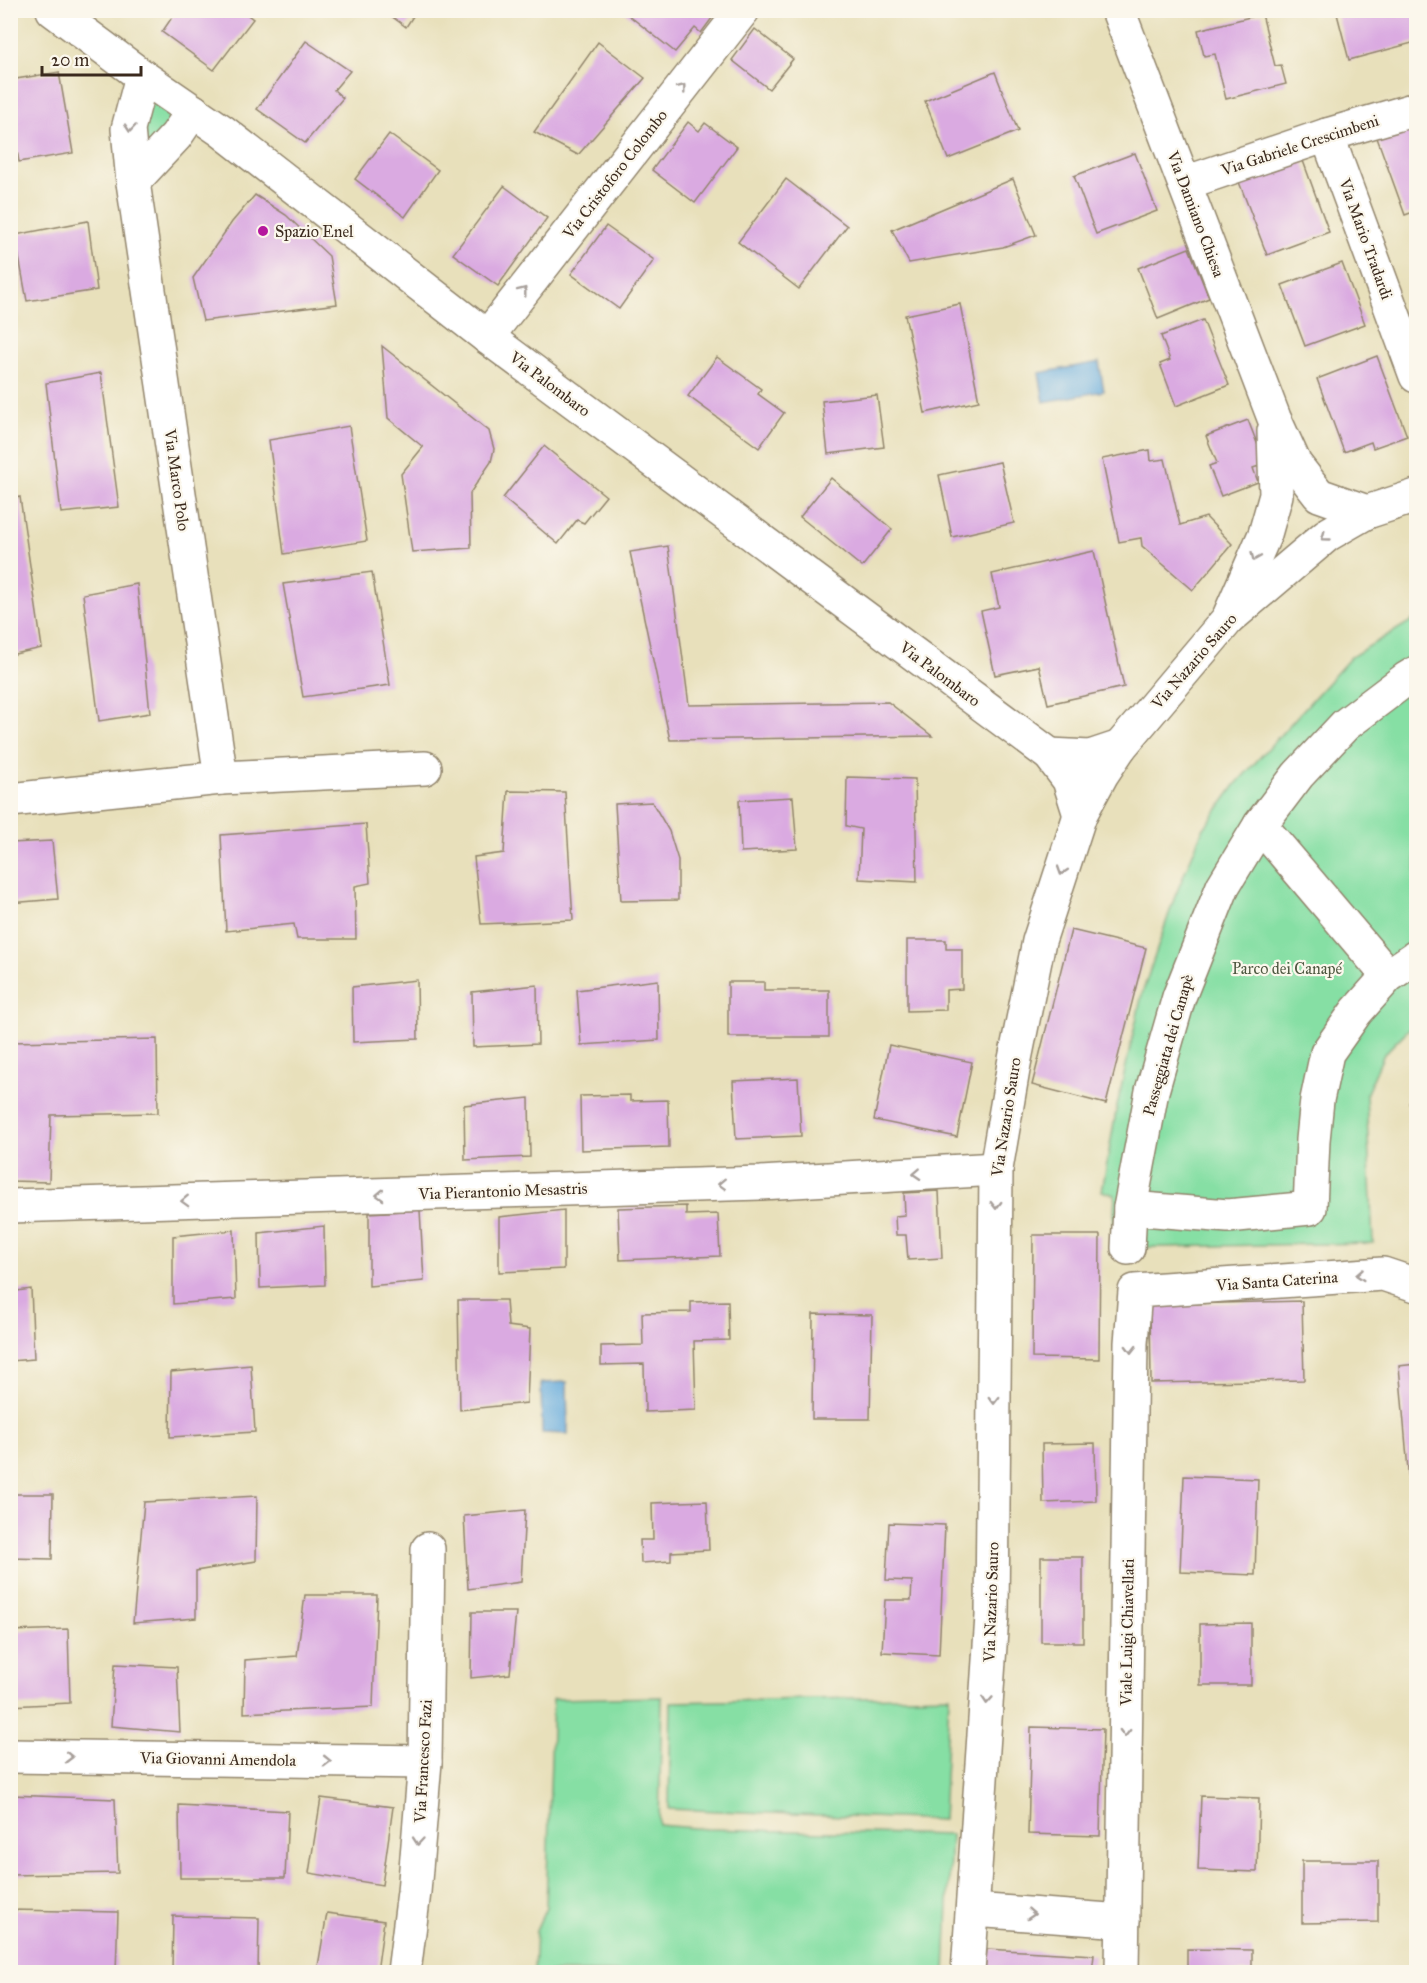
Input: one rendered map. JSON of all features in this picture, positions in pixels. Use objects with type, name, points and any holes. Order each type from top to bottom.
[{"type":"street","name":"Via Palombaro","points":[[53,10],[142,76],[247,149],[487,337],[1050,755],[1069,780],[1080,815]]},
{"type":"street","name":"Via Cristoforo Colombo","points":[[487,337],[743,10]]},
{"type":"street","name":"Via Damiano Chiesa","points":[[1118,10],[1274,417],[1295,464],[1318,495],[1367,512]]},
{"type":"street","name":"Via Marco Polo","points":[[142,76],[128,129],[133,182],[221,778]]},
{"type":"street","name":"Via Gabriele Crescimbeni","points":[[1185,183],[1327,135],[1416,109]]},
{"type":"street","points":[[133,182],[176,136],[193,111]]},
{"type":"street","name":"Via Mario Tradardi","points":[[1327,135],[1416,376]]},
{"type":"street","name":"Via Damiano Chiesa","points":[[1228,619],[1265,534],[1276,495],[1274,417]]},
{"type":"street","name":"Via Nazario Sauro","points":[[968,1972],[992,1616],[996,1169],[1039,941],[1080,815],[1102,774],[1120,747],[1228,619],[1327,535],[1367,512],[1416,496]]},
{"type":"street","name":"Passeggiata dei Canapè","points":[[1128,1248],[1130,1208],[1152,1091],[1179,997],[1223,886],[1260,825],[1298,775],[1345,725],[1416,673]]},
{"type":"street","points":[[1050,755],[1090,757],[1120,747]]},
{"type":"street","points":[[10,800],[221,778],[425,768]]},
{"type":"street","points":[[1260,825],[1388,976]]},
{"type":"street","points":[[1130,1208],[1228,1216],[1310,1208],[1317,1100],[1328,1053],[1356,1012],[1388,976],[1416,957]]},
{"type":"street","name":"Via Pierantonio Mesastris","points":[[10,1206],[761,1183],[996,1169]]},
{"type":"street","name":"Via Santa Caterina","points":[[1135,1291],[1383,1274],[1416,1285]]},
{"type":"street","name":"Viale Luigi Chiavellati","points":[[1122,1972],[1131,1343],[1135,1291]]},
{"type":"street","name":"Via Francesco Fazi","points":[[404,1972],[414,1892],[425,1762],[428,1549]]},
{"type":"street","name":"Via Giovanni Amendola","points":[[10,1756],[425,1762]]},
{"type":"street","points":[[973,1910],[1123,1921]]},
{"type":"green space","points":[[149,91],[182,114],[140,163]]},
{"type":"green space","name":"Parco dei Canapé","points":[[1416,618],[1416,1022],[1384,1054],[1366,1095],[1373,1243],[1112,1248],[1115,1195],[1102,1191],[1117,1106],[1142,994],[1174,899],[1202,831],[1236,784],[1351,657]]},
{"type":"green space","points":[[949,1696],[943,1820],[669,1809],[671,1702]]},
{"type":"green space","points":[[662,1697],[659,1825],[707,1829],[951,1835],[945,1972],[534,1972],[536,1930],[546,1908],[553,1699]]},
{"type":"water","points":[[1099,362],[1104,391],[1044,402],[1039,373]]},
{"type":"water","points":[[567,1382],[568,1434],[542,1433],[541,1383]]},
{"type":"building","points":[[177,10],[241,10],[253,19],[214,70],[162,32]]},
{"type":"building","points":[[383,10],[417,10],[406,27]]},
{"type":"building","points":[[622,10],[718,10],[701,33],[695,28],[675,52]]},
{"type":"building","points":[[1336,10],[1416,10],[1416,42],[1349,60]]},
{"type":"building","points":[[1262,14],[1275,66],[1281,65],[1286,84],[1226,99],[1215,54],[1204,56],[1198,30]]},
{"type":"building","points":[[755,29],[793,59],[769,89],[732,60]]},
{"type":"building","points":[[306,41],[350,71],[334,90],[343,98],[305,143],[257,109]]},
{"type":"building","points":[[598,42],[645,78],[578,155],[534,132]]},
{"type":"building","points":[[59,72],[73,153],[19,162],[10,110],[10,80]]},
{"type":"building","points":[[995,72],[1018,131],[948,159],[925,101]]},
{"type":"building","points":[[1416,120],[1416,211],[1405,215],[1376,135]]},
{"type":"building","points":[[688,122],[699,131],[705,123],[737,147],[695,203],[652,170]]},
{"type":"building","points":[[389,134],[438,170],[405,217],[355,179]]},
{"type":"building","points":[[1135,153],[1157,211],[1096,234],[1074,176]]},
{"type":"building","points":[[1302,158],[1329,232],[1267,255],[1239,182]]},
{"type":"building","points":[[786,179],[847,226],[799,289],[738,242]]},
{"type":"building","points":[[1013,179],[1036,235],[1003,247],[909,263],[892,230]]},
{"type":"building","points":[[504,186],[547,218],[498,286],[453,254]]},
{"type":"building","points":[[255,195],[286,215],[329,256],[337,304],[203,321],[193,278],[232,222]]},
{"type":"building","points":[[88,221],[97,290],[27,301],[15,235]]},
{"type":"building","points":[[606,226],[654,260],[619,309],[571,274]]},
{"type":"building","points":[[1189,248],[1209,298],[1158,319],[1138,268]]},
{"type":"building","points":[[1342,263],[1365,324],[1305,346],[1282,285]]},
{"type":"building","points":[[960,304],[979,401],[925,413],[905,315]]},
{"type":"building","points":[[1203,320],[1229,385],[1176,406],[1160,364],[1170,360],[1161,336]]},
{"type":"building","points":[[382,346],[489,431],[494,449],[491,462],[470,493],[471,548],[412,552],[401,474],[423,447],[388,418]]},
{"type":"building","points":[[1377,356],[1407,436],[1373,448],[1371,442],[1344,452],[1317,379]]},
{"type":"building","points":[[717,357],[761,389],[758,394],[784,413],[759,448],[688,396]]},
{"type":"building","points":[[101,373],[119,507],[61,513],[46,383]]},
{"type":"building","points":[[877,395],[884,447],[828,454],[822,401]]},
{"type":"building","points":[[1248,420],[1265,464],[1253,468],[1258,482],[1221,496],[1209,466],[1217,463],[1206,436]]},
{"type":"building","points":[[349,426],[367,541],[284,554],[269,440]]},
{"type":"building","points":[[544,446],[606,496],[584,523],[577,520],[558,544],[503,498]]},
{"type":"building","points":[[1150,450],[1151,461],[1165,459],[1180,525],[1206,517],[1232,544],[1193,590],[1142,546],[1141,538],[1119,542],[1102,459]]},
{"type":"building","points":[[1000,462],[1014,523],[952,537],[939,475]]},
{"type":"building","points":[[831,478],[892,529],[862,567],[800,517]]},
{"type":"building","points":[[20,497],[42,648],[10,655],[10,499]]},
{"type":"building","points":[[668,546],[689,705],[888,702],[932,736],[670,740],[630,552]]},
{"type":"building","points":[[1094,551],[1124,687],[1048,704],[1039,666],[995,675],[981,611],[999,607],[992,574]]},
{"type":"building","points":[[372,572],[390,685],[303,697],[283,584]]},
{"type":"building","points":[[137,584],[150,713],[99,721],[83,594]]},
{"type":"building","points":[[847,777],[915,779],[917,882],[859,879],[861,829],[846,826]]},
{"type":"building","points":[[508,791],[565,792],[573,920],[481,924],[474,857],[504,853]]},
{"type":"building","points":[[793,797],[797,849],[741,852],[739,800]]},
{"type":"building","points":[[652,802],[669,831],[678,860],[678,900],[621,901],[615,804]]},
{"type":"building","points":[[366,824],[370,883],[355,886],[356,939],[297,939],[294,924],[226,931],[221,835]]},
{"type":"building","points":[[52,841],[58,899],[10,903],[10,843]]},
{"type":"building","points":[[1071,930],[1146,948],[1106,1104],[1032,1085]]},
{"type":"building","points":[[907,940],[946,940],[946,949],[962,949],[962,989],[946,990],[946,1010],[907,1011]]},
{"type":"building","points":[[417,980],[418,1039],[353,1042],[352,987]]},
{"type":"building","points":[[658,980],[659,1040],[581,1045],[577,990]]},
{"type":"building","points":[[728,982],[764,982],[764,990],[829,990],[829,1037],[728,1037]]},
{"type":"building","points":[[537,985],[538,1044],[473,1047],[472,992]]},
{"type":"building","points":[[157,1039],[158,1113],[51,1115],[49,1182],[10,1181],[10,1042]]},
{"type":"building","points":[[889,1045],[972,1062],[957,1137],[874,1120]]},
{"type":"building","points":[[798,1078],[801,1136],[736,1139],[733,1081]]},
{"type":"building","points":[[1416,1086],[1416,1128],[1409,1103]]},
{"type":"building","points":[[630,1095],[630,1101],[668,1100],[669,1147],[581,1150],[580,1096]]},
{"type":"building","points":[[529,1098],[530,1157],[465,1160],[464,1105]]},
{"type":"building","points":[[939,1191],[942,1258],[908,1260],[906,1235],[896,1235],[895,1216],[905,1215],[904,1193]]},
{"type":"building","points":[[686,1206],[686,1215],[718,1214],[720,1256],[620,1260],[618,1208]]},
{"type":"building","points":[[420,1210],[424,1281],[369,1286],[369,1213]]},
{"type":"building","points":[[564,1210],[564,1269],[499,1272],[499,1217]]},
{"type":"building","points":[[324,1226],[325,1285],[260,1288],[259,1233]]},
{"type":"building","points":[[234,1230],[236,1299],[173,1304],[173,1236]]},
{"type":"building","points":[[1033,1235],[1100,1235],[1099,1359],[1032,1358]]},
{"type":"building","points":[[31,1289],[34,1359],[10,1361],[10,1292]]},
{"type":"building","points":[[458,1300],[506,1300],[508,1326],[530,1329],[527,1403],[460,1410]]},
{"type":"building","points":[[728,1301],[729,1340],[694,1341],[696,1410],[645,1412],[644,1364],[601,1365],[601,1346],[643,1345],[642,1313],[691,1312],[691,1302]]},
{"type":"building","points":[[1302,1301],[1304,1380],[1151,1383],[1150,1305]]},
{"type":"building","points":[[813,1314],[872,1315],[870,1419],[812,1419]]},
{"type":"building","points":[[1416,1364],[1416,1551],[1415,1551],[1399,1366]]},
{"type":"building","points":[[251,1365],[255,1432],[170,1437],[171,1372]]},
{"type":"building","points":[[1095,1443],[1096,1501],[1043,1503],[1042,1444]]},
{"type":"building","points":[[1184,1476],[1258,1479],[1255,1575],[1180,1572]]},
{"type":"building","points":[[10,1494],[53,1494],[52,1559],[10,1558]]},
{"type":"building","points":[[257,1496],[256,1561],[196,1571],[196,1618],[133,1623],[144,1502]]},
{"type":"building","points":[[707,1501],[709,1550],[671,1552],[671,1561],[641,1563],[640,1540],[653,1540],[652,1503]]},
{"type":"building","points":[[525,1510],[521,1582],[468,1589],[464,1516]]},
{"type":"building","points":[[889,1523],[945,1525],[939,1655],[882,1652],[885,1600],[911,1600],[912,1581],[886,1580]]},
{"type":"building","points":[[1041,1557],[1083,1557],[1083,1642],[1041,1642]]},
{"type":"building","points":[[305,1595],[377,1595],[373,1707],[244,1713],[245,1660],[297,1656]]},
{"type":"building","points":[[472,1612],[516,1612],[510,1674],[471,1678]]},
{"type":"building","points":[[1251,1623],[1251,1685],[1200,1685],[1200,1624]]},
{"type":"building","points":[[68,1629],[70,1703],[10,1706],[10,1631]]},
{"type":"building","points":[[115,1664],[177,1667],[180,1732],[111,1726]]},
{"type":"building","points":[[1031,1727],[1103,1729],[1100,1836],[1028,1834]]},
{"type":"building","points":[[10,1795],[115,1799],[118,1873],[10,1875]]},
{"type":"building","points":[[1201,1796],[1259,1798],[1257,1872],[1198,1870]]},
{"type":"building","points":[[321,1798],[393,1807],[382,1885],[309,1873]]},
{"type":"building","points":[[179,1805],[288,1811],[285,1878],[180,1878]]},
{"type":"building","points":[[1302,1861],[1378,1861],[1378,1922],[1302,1923]]},
{"type":"building","points":[[10,1910],[118,1912],[116,1972],[10,1972]]},
{"type":"building","points":[[327,1913],[384,1921],[377,1972],[317,1972]]},
{"type":"building","points":[[173,1916],[259,1918],[258,1972],[172,1972]]},
{"type":"building","points":[[987,1949],[1094,1955],[1092,1972],[985,1972]]},
{"type":"building","points":[[1187,1949],[1252,1950],[1252,1972],[1187,1972]]},
{"type":"place","name":"Spazio Enel","points":[[263,231]]}]
